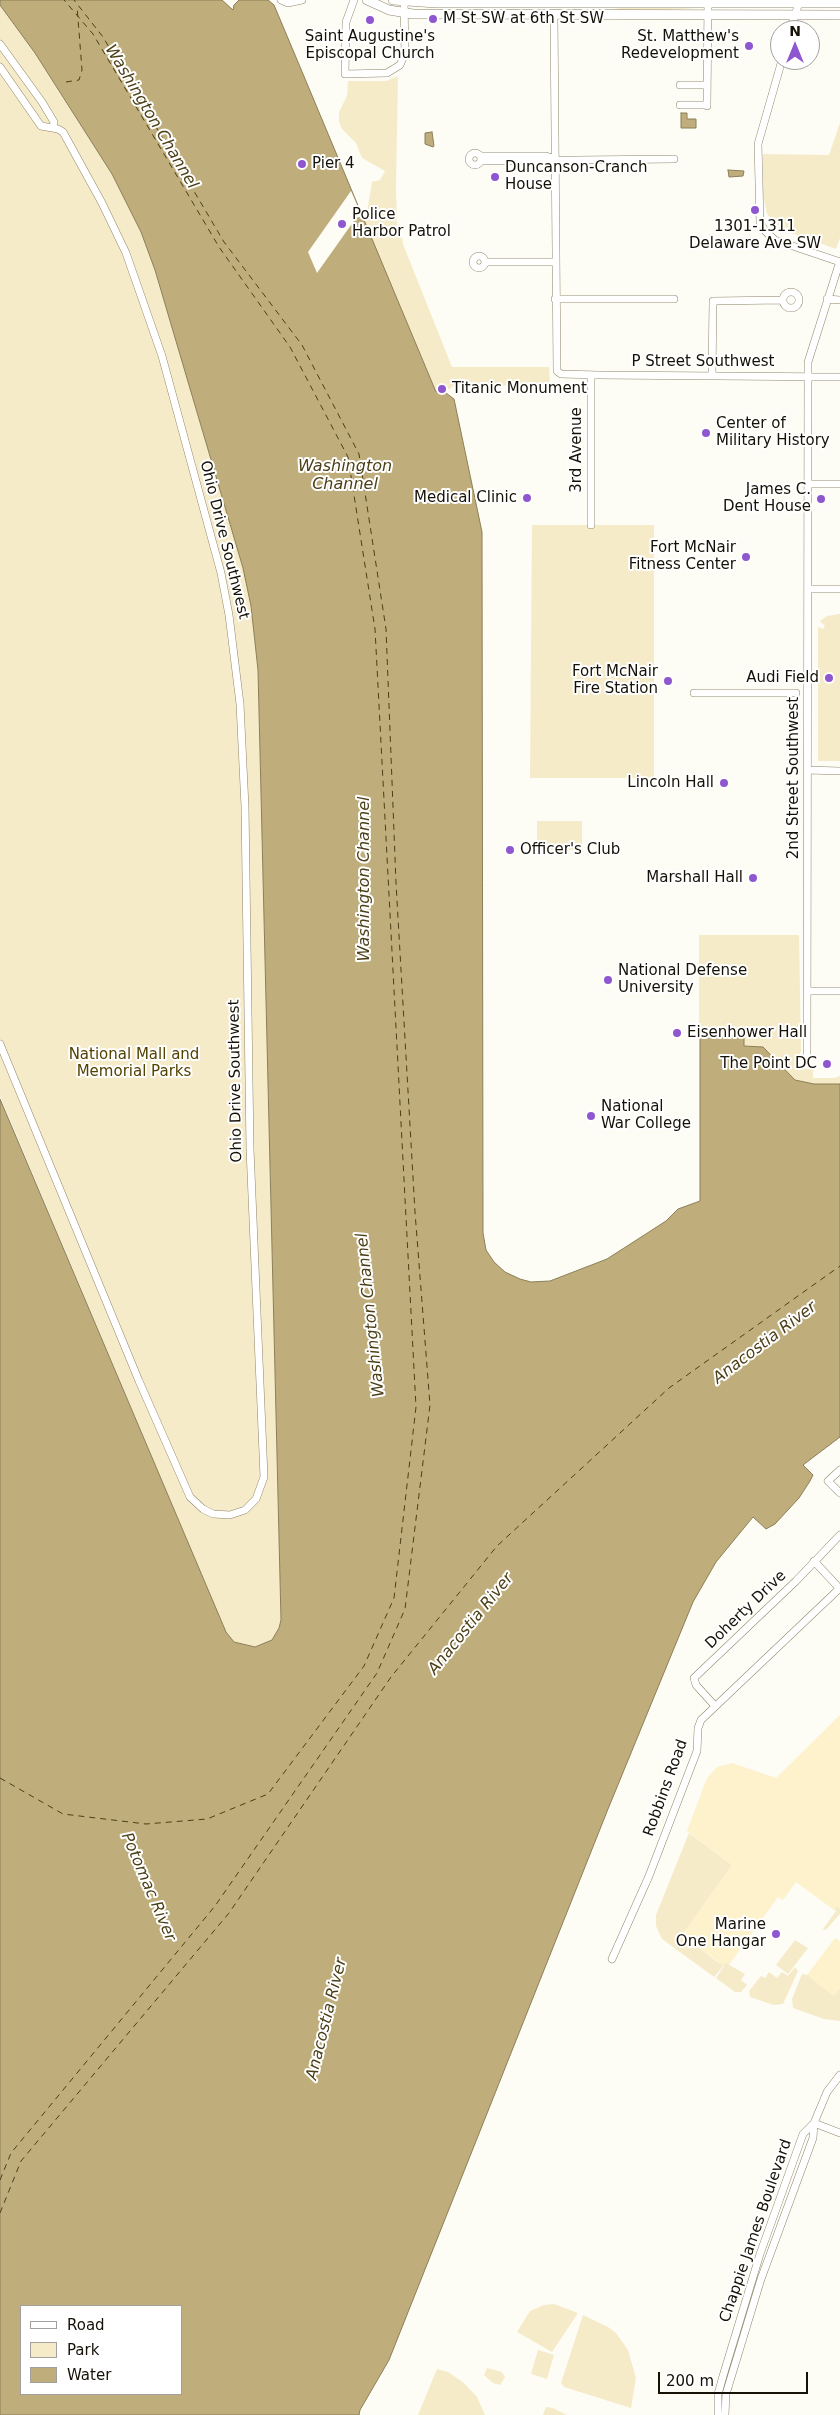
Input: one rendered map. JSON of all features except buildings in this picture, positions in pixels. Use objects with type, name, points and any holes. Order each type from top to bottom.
[{"type":"main road","points":[[367,0],[382,7],[404,13],[840,15]]},
{"type":"main road","points":[[392,0],[550,2],[800,1],[840,3]]},
{"type":"main road","points":[[550,2],[554,15]]},
{"type":"street","points":[[281,0],[288,3],[302,0]]},
{"type":"street","points":[[354,0],[346,22],[345,74],[380,74],[392,71],[403,61],[405,46],[404,1]]},
{"type":"street","points":[[793,20],[800,1]]},
{"type":"street","points":[[680,105],[707,105],[708,2]]},
{"type":"street","points":[[554,15],[555,299],[674,299]]},
{"type":"street","name":"Ohio Drive Southwest","points":[[0,44],[42,102],[54,122],[54,128]]},
{"type":"street","name":"Ohio Drive Southwest","points":[[0,67],[41,126],[63,132],[102,203],[126,253],[164,361],[220,573],[233,637],[241,727],[246,822],[250,1149],[264,1477],[256,1499],[245,1510],[230,1515],[213,1514],[202,1509],[190,1497],[139,1381],[0,1044]]},
{"type":"street","points":[[779,70],[758,144],[760,222],[765,231],[776,240],[840,262]]},
{"type":"street","points":[[680,85],[707,85]]},
{"type":"street","points":[[481,159],[546,156],[555,159],[674,159]]},
{"type":"street","points":[[485,262],[555,262]]},
{"type":"street","name":"2nd Street Southwest","points":[[807,1060],[808,376],[810,352],[840,262]]},
{"type":"street","name":"P Street Southwest","points":[[555,299],[555,368],[559,373],[590,375],[840,377]]},
{"type":"street","points":[[827,299],[840,300]]},
{"type":"street","points":[[712,375],[712,305],[716,300],[783,300]]},
{"type":"street","name":"3rd Avenue","points":[[590,375],[591,525]]},
{"type":"street","points":[[808,484],[840,484]]},
{"type":"street","points":[[808,589],[840,589]]},
{"type":"street","points":[[694,693],[796,693]]},
{"type":"street","points":[[808,770],[840,770]]},
{"type":"street","points":[[808,991],[840,991]]},
{"type":"street","points":[[840,1470],[828,1481],[840,1493]]},
{"type":"street","name":"Doherty Drive","points":[[715,1706],[693,1680],[796,1581],[840,1535]]},
{"type":"street","points":[[814,1561],[840,1588]]},
{"type":"street","name":"Robbins Road","points":[[612,1959],[649,1876],[697,1751],[699,1725],[704,1716],[840,1588]]},
{"type":"street","points":[[840,2075],[827,2092],[814,2123],[840,2133]]},
{"type":"street","name":"Chappie James Boulevard","points":[[718,2415],[718,2394],[760,2254],[803,2134],[814,2123]]},
{"type":"street","name":"Chappie James Boulevard","points":[[725,2415],[726,2394],[739,2347],[775,2240],[813,2138],[814,2123]]},
{"type":"shaded area","points":[[840,1715],[840,1908],[837,1906],[834,1910],[796,1882],[783,1900],[778,1897],[729,1965],[720,1963],[682,1935],[732,1865],[687,1831],[707,1778],[717,1767],[732,1763],[776,1778]]},
{"type":"shaded area","points":[[835,1938],[840,1941],[840,1988],[834,1996],[807,1975]]},
{"type":"green space","name":"National Mall and Memorial Parks","points":[[0,5],[35,53],[103,159],[123,194],[141,232],[155,270],[243,568],[251,606],[258,670],[281,1620],[272,1640],[255,1647],[234,1642],[226,1632],[0,1096]]},
{"type":"green space","points":[[625,7],[698,8],[647,11],[566,10],[610,10]]},
{"type":"green space","points":[[398,76],[397,227],[401,230],[403,244],[452,367],[549,367],[550,385],[453,386],[450,389],[436,392],[365,224],[372,182],[380,180],[385,171],[362,158],[356,143],[342,129],[339,122],[339,112],[347,96],[348,81],[386,81]]},
{"type":"green space","points":[[840,123],[840,238],[836,249],[783,230],[767,214],[763,195],[763,154],[829,155]]},
{"type":"green space","points":[[532,525],[654,525],[654,778],[530,778]]},
{"type":"green space","name":"Audi Field","points":[[840,614],[840,761],[818,761],[818,627],[823,629],[825,626],[820,621],[827,616]]},
{"type":"green space","points":[[537,821],[582,821],[582,850],[537,850]]},
{"type":"green space","points":[[699,935],[799,935],[801,1051],[797,1062],[800,1068],[813,1069],[813,1078],[835,1078],[840,1076],[840,1084],[814,1084],[795,1080],[763,1047],[744,1046],[744,1037],[699,1036]]},
{"type":"green space","points":[[689,1833],[732,1865],[682,1935],[719,1963],[725,1964],[714,1977],[662,1939],[656,1926],[656,1915]]},
{"type":"green space","points":[[837,1906],[840,1908],[840,1914],[826,1930],[823,1929],[836,1911],[834,1909]]},
{"type":"green space","points":[[795,1940],[808,1948],[788,1974],[776,1965]]},
{"type":"green space","points":[[726,1963],[745,1974],[741,1980],[747,1985],[741,1992],[735,1992],[716,1978]]},
{"type":"green space","points":[[795,1967],[798,1971],[783,2004],[774,2005],[750,1997],[749,1991],[761,1976],[765,1978],[769,1972],[777,1978],[782,1972],[788,1976]]},
{"type":"green space","points":[[802,1974],[807,1975],[834,1996],[840,1988],[840,2021],[824,2019],[793,2008],[792,1999]]},
{"type":"green space","points":[[554,2304],[578,2313],[552,2352],[517,2332],[530,2311],[544,2305]]},
{"type":"green space","points":[[583,2315],[616,2333],[628,2350],[636,2378],[631,2408],[564,2387],[561,2383]]},
{"type":"green space","points":[[538,2350],[554,2355],[547,2379],[531,2374]]},
{"type":"green space","points":[[487,2368],[502,2372],[505,2377],[500,2385],[493,2383],[484,2375]]},
{"type":"green space","points":[[437,2369],[448,2372],[464,2383],[477,2397],[485,2415],[418,2415]]},
{"type":"green space","points":[[546,2407],[553,2408],[567,2415],[543,2415]]},
{"type":"water","points":[[0,0],[222,0],[233,10],[234,5],[239,0],[268,0],[274,5],[436,392],[442,390],[454,399],[482,532],[483,1233],[486,1250],[494,1262],[505,1272],[520,1279],[531,1282],[550,1281],[607,1259],[666,1221],[678,1209],[700,1201],[700,1036],[744,1037],[744,1046],[763,1047],[795,1080],[814,1084],[840,1084],[840,1437],[803,1465],[813,1475],[799,1498],[775,1524],[766,1529],[753,1517],[716,1562],[693,1602],[608,1809],[389,2360],[360,2410],[359,2415],[0,2415],[0,1099],[226,1632],[234,1642],[255,1647],[272,1640],[281,1620],[258,670],[251,606],[243,568],[155,270],[141,232],[112,174],[35,53],[0,5]]},
{"type":"water","points":[[681,113],[687,113],[687,119],[696,119],[696,128],[681,128]]},
{"type":"water","points":[[432,132],[433,147],[425,144],[425,133]]},
{"type":"water","points":[[728,170],[744,171],[743,176],[729,177]]},
{"type":"pier","points":[[351,191],[362,216],[356,218],[317,273],[308,252]]},
{"type":"ferry route","points":[[0,1778],[63,1814],[146,1824],[207,1819],[268,1794],[364,1666],[394,1598],[416,1407],[375,629],[348,457],[290,347],[219,247],[93,34],[64,0]]},
{"type":"ferry route","points":[[0,2180],[11,2153],[215,1906],[377,1673],[405,1609],[430,1405],[415,1212],[396,883],[386,629],[359,454],[302,345],[224,242],[103,37],[74,0]]},
{"type":"ferry route","points":[[66,82],[79,80],[82,70],[77,6]]},
{"type":"ferry route","points":[[0,2213],[21,2161],[229,1913],[391,1677],[497,1546],[669,1388],[840,1266]]},
{"type":"place","name":"M St SW at 6th St SW","points":[[433,19]]},
{"type":"place","name":"Saint Augustine's Episcopal Church","points":[[370,20]]},
{"type":"place","name":"St. Matthew's Redevelopment","points":[[749,46]]},
{"type":"place","name":"Pier 4","points":[[302,164]]},
{"type":"place","name":"Duncanson-Cranch House","points":[[495,177]]},
{"type":"place","name":"1301-1311 Delaware Ave SW","points":[[755,210]]},
{"type":"place","name":"Police Harbor Patrol","points":[[342,224]]},
{"type":"place","name":"Titanic Monument","points":[[442,389]]},
{"type":"place","name":"Center of Military History","points":[[706,433]]},
{"type":"place","name":"Medical Clinic","points":[[527,498]]},
{"type":"place","name":"James C. Dent House","points":[[821,499]]},
{"type":"place","name":"Fort McNair Fitness Center","points":[[746,557]]},
{"type":"place","name":"Audi Field","points":[[829,678]]},
{"type":"place","name":"Fort McNair Fire Station","points":[[668,681]]},
{"type":"place","name":"Lincoln Hall","points":[[724,783]]},
{"type":"place","name":"Officer's Club","points":[[510,850]]},
{"type":"place","name":"Marshall Hall","points":[[753,878]]},
{"type":"place","name":"National Defense University","points":[[608,980]]},
{"type":"place","name":"Eisenhower Hall","points":[[677,1033]]},
{"type":"place","name":"The Point DC","points":[[827,1064]]},
{"type":"place","name":"National War College","points":[[591,1116]]},
{"type":"place","name":"Marine One Hangar","points":[[776,1934]]},
{"type":"water label","name":"Washington Channel","points":[[151,117]]},
{"type":"water label","name":"Washington Channel","points":[[345,476]]},
{"type":"water label","name":"Washington Channel","points":[[365,879]]},
{"type":"water label","name":"Washington Channel","points":[[371,1315]]},
{"type":"water label","name":"Anacostia River","points":[[765,1343]]},
{"type":"water label","name":"Anacostia River","points":[[471,1624]]},
{"type":"water label","name":"Potomac River","points":[[148,1887]]},
{"type":"water label","name":"Anacostia River","points":[[327,2019]]}]
